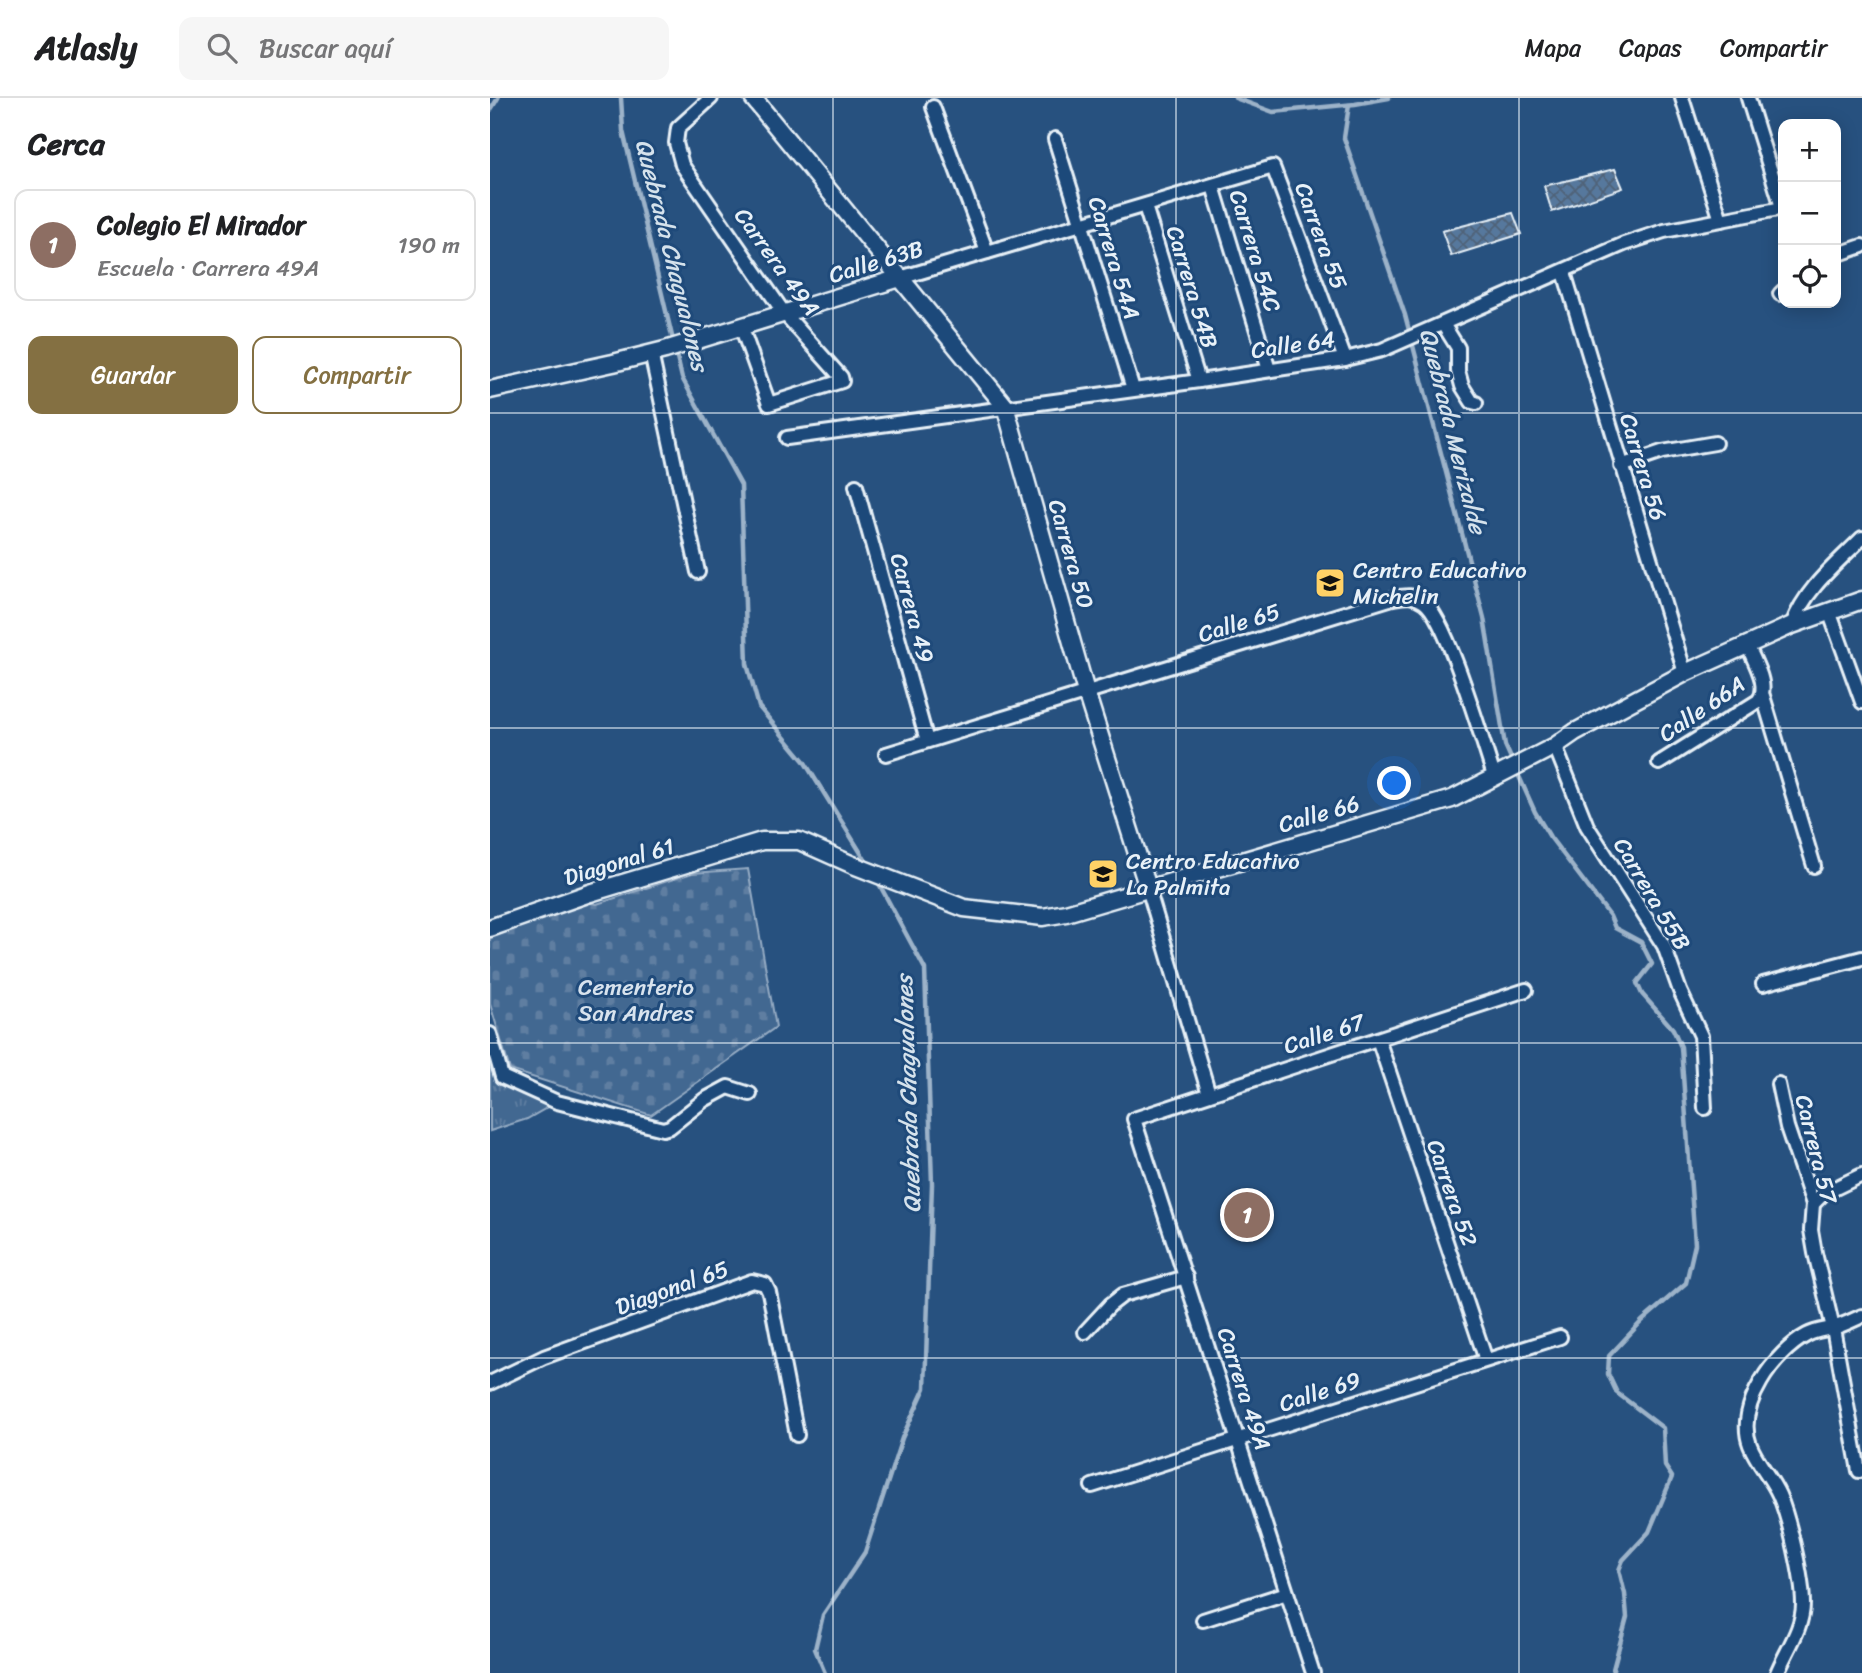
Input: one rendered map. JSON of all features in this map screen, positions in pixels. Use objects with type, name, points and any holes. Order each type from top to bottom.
[{"type":"street","name":"Carrera 49A","points":[[711,98],[678,128],[676,143],[681,165],[784,313],[842,381],[769,404],[741,326]]},
{"type":"street","name":"Carrera 50","points":[[753,98],[1005,406],[1086,692],[1209,1094]]},
{"type":"street","points":[[1682,98],[1721,220]]},
{"type":"street","name":"Calle 64","points":[[787,438],[1345,359],[1401,342],[1624,244],[1664,231],[1778,209],[1781,204],[1748,98]]},
{"type":"street","points":[[933,107],[987,252]]},
{"type":"street","name":"Carrera 54A","points":[[1055,139],[1133,389]]},
{"type":"street","name":"Calle 63B","points":[[490,390],[658,352],[1273,167]]},
{"type":"street","name":"Carrera 55","points":[[1273,167],[1345,359]]},
{"type":"street","name":"Carrera 54C","points":[[1213,186],[1269,370]]},
{"type":"street","name":"Carrera 54B","points":[[1145,206],[1199,381]]},
{"type":"street","points":[[1841,254],[1862,246]]},
{"type":"street","name":"Carrera 56","points":[[1564,272],[1620,466],[1685,673]]},
{"type":"street","points":[[1443,324],[1458,348],[1458,371],[1462,386],[1472,402],[1476,403]]},
{"type":"street","points":[[658,352],[698,572]]},
{"type":"street","points":[[1620,466],[1662,452],[1715,443]]},
{"type":"street","name":"Carrera 49","points":[[856,486],[927,741]]},
{"type":"street","points":[[1792,625],[1799,606],[1815,585],[1862,538]]},
{"type":"street","name":"Calle 65","points":[[886,754],[1393,598],[1413,596],[1426,603],[1443,631],[1495,776]]},
{"type":"street","name":"Calle 66","points":[[762,841],[800,841],[853,865],[964,908],[1043,917],[1452,799],[1555,746],[1575,732],[1685,673],[1792,625],[1862,600]]},
{"type":"street","points":[[1829,611],[1862,702]]},
{"type":"street","points":[[1747,644],[1764,692],[1815,866]]},
{"type":"street","name":"Calle 66A","points":[[1659,763],[1758,701],[1764,692]]},
{"type":"street","name":"Carrera 55B","points":[[1555,746],[1587,826],[1664,946],[1680,991],[1701,1036],[1705,1108]]},
{"type":"street","name":"Diagonal 61","points":[[490,928],[590,893],[762,841]]},
{"type":"street","points":[[1763,984],[1862,958]]},
{"type":"street","name":"Calle 67","points":[[1135,1119],[1527,990]]},
{"type":"street","points":[[490,1034],[502,1077],[557,1102],[663,1129],[670,1127],[704,1100],[728,1087],[750,1094]]},
{"type":"street","name":"Carrera 52","points":[[1378,1039],[1486,1360]]},
{"type":"street","name":"Carrera 57","points":[[1777,1084],[1787,1127],[1813,1204],[1811,1230],[1833,1328],[1859,1471]]},
{"type":"street","name":"Carrera 49A","points":[[1135,1119],[1313,1673]]},
{"type":"street","points":[[1813,1204],[1824,1194],[1862,1175]]},
{"type":"street","points":[[1085,1332],[1123,1296],[1185,1277]]},
{"type":"street","name":"Diagonal 65","points":[[490,1383],[544,1357],[752,1281],[765,1284],[769,1292],[797,1435]]},
{"type":"street","points":[[1777,1673],[1801,1620],[1803,1604],[1782,1504],[1749,1444],[1749,1411],[1761,1381],[1796,1341],[1823,1328],[1833,1328],[1862,1316]]},
{"type":"street","name":"Calle 69","points":[[1092,1486],[1560,1337]]},
{"type":"street","points":[[1203,1619],[1287,1593]]},
{"type":"green space","name":"Cementerio San Andres","points":[[748,869],[776,1027],[651,1115],[510,1070],[490,1004],[490,932],[575,900],[597,904],[692,873]]},
{"type":"green space","points":[[490,1034],[502,1077],[557,1102],[527,1119],[490,1131]]},
{"type":"building","points":[[1615,169],[1623,188],[1552,212],[1544,186]]},
{"type":"building","points":[[1513,213],[1521,234],[1451,256],[1442,231]]},
{"type":"waterway","points":[[490,111],[498,98]]},
{"type":"waterway","name":"Quebrada Chagualones","points":[[621,98],[623,131],[682,378],[741,485],[747,664],[759,707],[804,761],[869,866]]},
{"type":"waterway","points":[[1235,98],[1273,112],[1389,98]]},
{"type":"waterway","name":"Quebrada Merizalde","points":[[1349,105],[1344,138],[1405,315],[1484,618],[1505,745],[1535,812],[1550,837],[1610,916],[1615,928],[1641,942],[1652,964],[1637,983],[1642,994],[1673,1029],[1681,1047],[1695,1244],[1686,1283],[1642,1321],[1609,1356],[1608,1374],[1617,1393],[1663,1428],[1665,1466],[1672,1477],[1649,1532],[1623,1560],[1619,1570],[1627,1617],[1612,1673]]},
{"type":"waterway","name":"Quebrada Chagualones","points":[[825,1673],[815,1649],[823,1615],[865,1552],[902,1438],[925,1388],[932,1184],[925,969],[877,880]]},
{"type":"place","name":"Centro Educativo Michelin","points":[[1330,583]]},
{"type":"place","name":"Centro Educativo La Palmita","points":[[1103,874]]},
{"type":"place","name":"Colegio El Mirador","points":[[1247,1215]]}]
